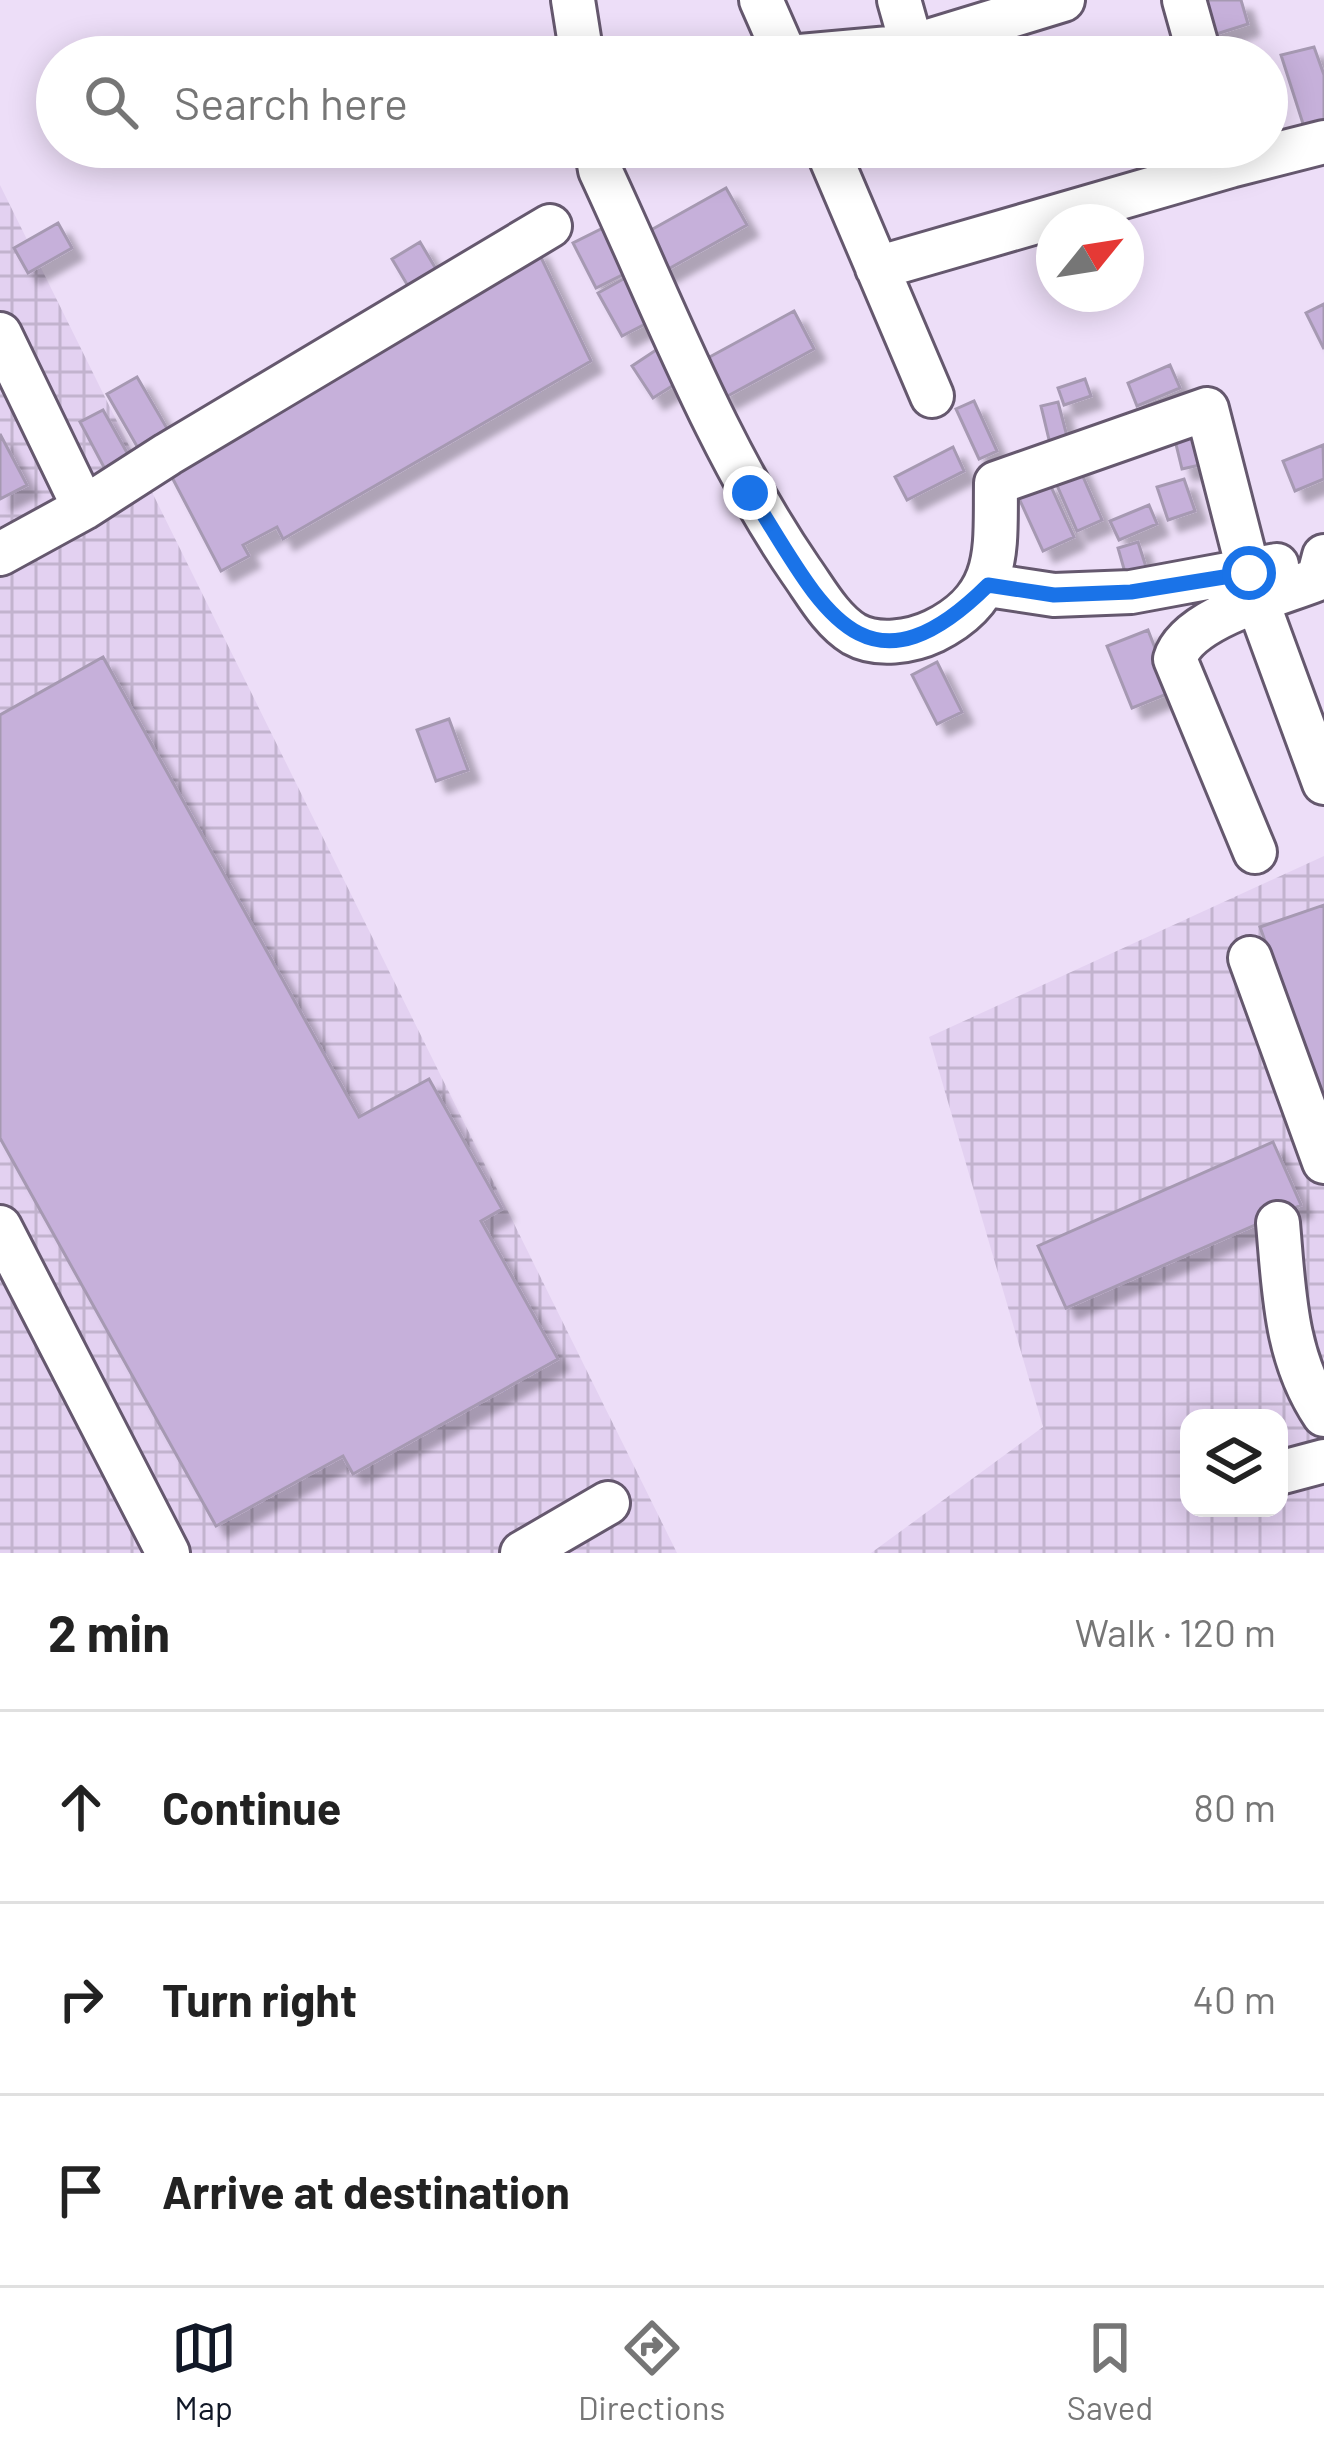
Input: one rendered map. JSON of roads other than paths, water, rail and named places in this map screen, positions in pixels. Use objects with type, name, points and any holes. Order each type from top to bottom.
[{"type":"street","points":[[573,0],[579,36]]},
{"type":"street","points":[[761,0],[777,36]]},
{"type":"street","points":[[899,0],[909,36]]},
{"type":"street","points":[[945,36],[1063,0]]},
{"type":"street","points":[[1184,0],[1194,36]]},
{"type":"street","points":[[1288,148],[1324,142]]},
{"type":"street","points":[[600,168],[750,493],[826,607],[855,634],[886,644],[932,632],[958,615],[988,585],[994,555],[996,483],[1207,409],[1254,588],[1324,784]]},
{"type":"street","points":[[835,168],[932,396]]},
{"type":"street","points":[[877,268],[1193,168]]},
{"type":"street","points":[[0,554],[550,226]]},
{"type":"street","points":[[0,334],[84,508]]},
{"type":"street","points":[[988,585],[1054,595],[1254,588],[1322,569]]},
{"type":"street","points":[[1254,588],[1190,633],[1178,645],[1175,658],[1256,852]]},
{"type":"street","points":[[1250,958],[1324,1162]]},
{"type":"street","points":[[1278,1223],[1288,1326],[1308,1391],[1324,1415]]},
{"type":"street","points":[[0,1227],[168,1553]]},
{"type":"street","points":[[1288,1471],[1324,1461]]},
{"type":"street","points":[[522,1553],[608,1504]]}]
